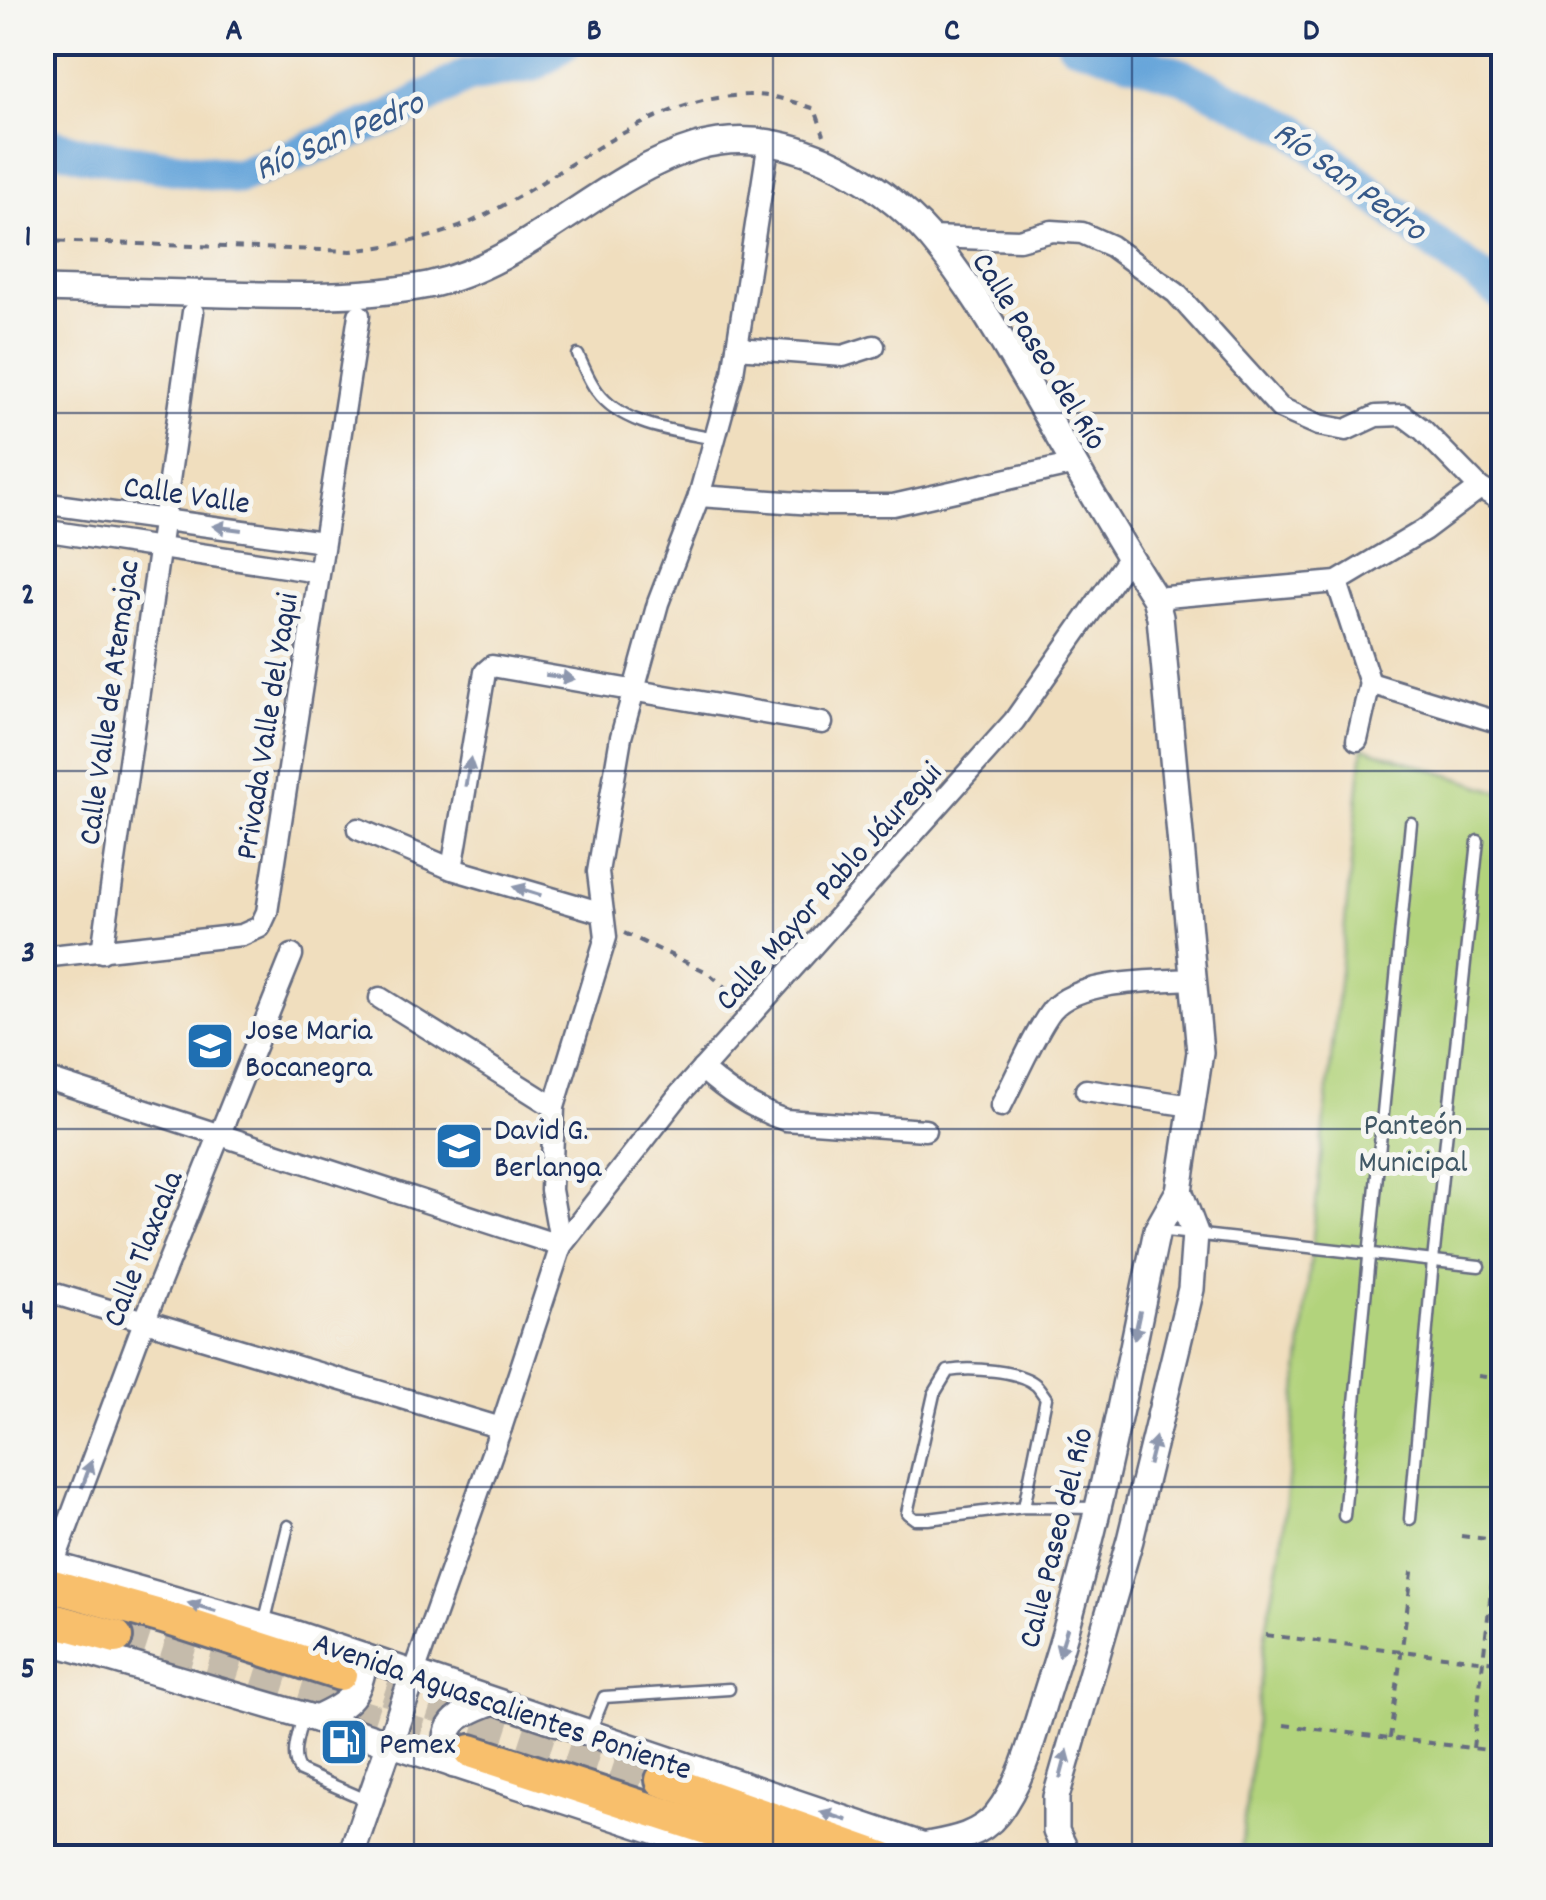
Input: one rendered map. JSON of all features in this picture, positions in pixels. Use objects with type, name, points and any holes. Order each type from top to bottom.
[{"type":"main road","name":"Avenida Aguascalientes Poniente","points":[[46,1570],[163,1618],[352,1666]]},
{"type":"main road","points":[[42,1616],[116,1637]]},
{"type":"main road","name":"Avenida Aguascalientes Poniente","points":[[462,1758],[798,1858]]},
{"type":"main road","name":"Avenida Aguascalientes Poniente","points":[[662,1780],[883,1858]]},
{"type":"street","name":"Calle Paseo del Río","points":[[42,289],[306,296],[363,294],[430,284],[509,253],[664,158],[730,140],[770,141],[833,164],[901,210],[930,238],[988,316],[1155,598],[1160,617],[1200,1052],[1179,1191],[1157,1230],[1100,1508],[1066,1635],[1012,1788],[995,1817],[964,1838],[922,1846]]},
{"type":"street","points":[[350,1858],[561,1246],[550,1190],[554,1107],[606,937],[598,872],[632,689],[716,439],[737,348],[770,141]]},
{"type":"street","points":[[930,238],[1018,240],[1052,231],[1082,233],[1112,246],[1176,293],[1280,408],[1319,426],[1346,430],[1376,416],[1402,415],[1423,430],[1480,488],[1504,502]]},
{"type":"street","name":"Calle Valle de Atemajac","points":[[102,952],[193,312]]},
{"type":"street","name":"Privada Valle del Yaqui","points":[[42,957],[242,935],[260,928],[267,912],[358,315]]},
{"type":"street","points":[[737,348],[844,356],[874,346]]},
{"type":"street","points":[[700,496],[828,505],[893,505],[1075,464]]},
{"type":"street","points":[[1155,598],[1337,582],[1424,530],[1480,488]]},
{"type":"street","name":"Calle Valle","points":[[42,503],[323,542]]},
{"type":"street","name":"Calle Valle","points":[[42,530],[318,572]]},
{"type":"street","name":"Calle Mayor Pablo Jáuregui","points":[[561,1246],[702,1070],[1014,722],[1128,557]]},
{"type":"street","points":[[1337,582],[1370,683],[1357,740]]},
{"type":"street","points":[[452,868],[488,668],[492,666],[822,722]]},
{"type":"street","points":[[1370,683],[1504,724]]},
{"type":"street","points":[[358,829],[452,868],[604,919]]},
{"type":"street","name":"Calle Tlaxcala","points":[[46,1570],[292,956]]},
{"type":"street","points":[[1001,1106],[1052,1010],[1074,993],[1138,982],[1194,980]]},
{"type":"street","points":[[380,998],[554,1107]]},
{"type":"street","points":[[702,1070],[727,1091],[764,1113],[786,1120],[925,1130]]},
{"type":"street","points":[[42,1077],[561,1246]]},
{"type":"street","points":[[1086,1090],[1192,1106]]},
{"type":"street","name":"Calle Paseo del Río","points":[[1070,1858],[1056,1831],[1056,1797],[1144,1482],[1191,1289],[1195,1233],[1179,1191]]},
{"type":"street","points":[[42,1290],[501,1428]]},
{"type":"street","name":"Avenida Aguascalientes Poniente","points":[[46,1570],[264,1625],[352,1666],[413,1676],[960,1858]]},
{"type":"street","name":"Avenida Aguascalientes Poniente","points":[[42,1639],[389,1743],[462,1758],[739,1858]]},
{"type":"street","points":[[310,1717],[336,1710],[357,1692],[352,1666]]},
{"type":"street","points":[[462,1758],[446,1746],[452,1723],[460,1714],[492,1702]]},
{"type":"lane","points":[[578,355],[598,394],[623,413],[654,427],[716,439]]},
{"type":"lane","points":[[1344,1516],[1412,823]]},
{"type":"lane","points":[[1410,1519],[1478,841]]},
{"type":"lane","points":[[1157,1230],[1480,1266]]},
{"type":"lane","points":[[1024,1508],[1046,1398],[1037,1385],[1018,1376],[964,1368],[948,1371],[934,1394],[908,1514],[915,1519],[928,1519],[1024,1508],[1100,1508]]},
{"type":"lane","points":[[264,1625],[288,1526]]},
{"type":"lane","points":[[589,1735],[604,1697],[729,1688]]},
{"type":"lane","points":[[310,1717],[295,1766],[369,1801]]},
{"type":"path","points":[[42,241],[351,251],[396,245],[469,223],[554,177],[637,125],[686,104],[718,98],[751,95],[784,99],[816,109],[833,164]]},
{"type":"path","points":[[604,919],[707,972],[755,1012]]},
{"type":"path","points":[[1478,1376],[1504,1379]]},
{"type":"path","points":[[1474,1748],[1504,1478]]},
{"type":"path","points":[[1461,1536],[1500,1541]]},
{"type":"path","points":[[1390,1738],[1412,1565]]},
{"type":"path","points":[[1265,1635],[1504,1662]]},
{"type":"path","points":[[1284,1726],[1504,1752]]},
{"type":"green space","name":"Panteón Municipal","points":[[1363,747],[1503,793],[1503,1857],[1240,1858],[1265,1635],[1281,1549]]},
{"type":"waterway","name":"Río San Pedro","points":[[42,142],[83,154],[238,177],[391,117],[466,76],[534,64],[566,42]]},
{"type":"waterway","name":"Río San Pedro","points":[[1074,42],[1180,75],[1294,130],[1424,236],[1504,295]]},
{"type":"tunnel","points":[[116,1637],[471,1751]]},
{"type":"tunnel","points":[[340,1674],[662,1780]]},
{"type":"place","name":"Jose Maria Bocanegra","points":[[210,1046]]},
{"type":"place","name":"David G. Berlanga","points":[[459,1146]]},
{"type":"place","name":"Pemex","points":[[344,1742]]}]
